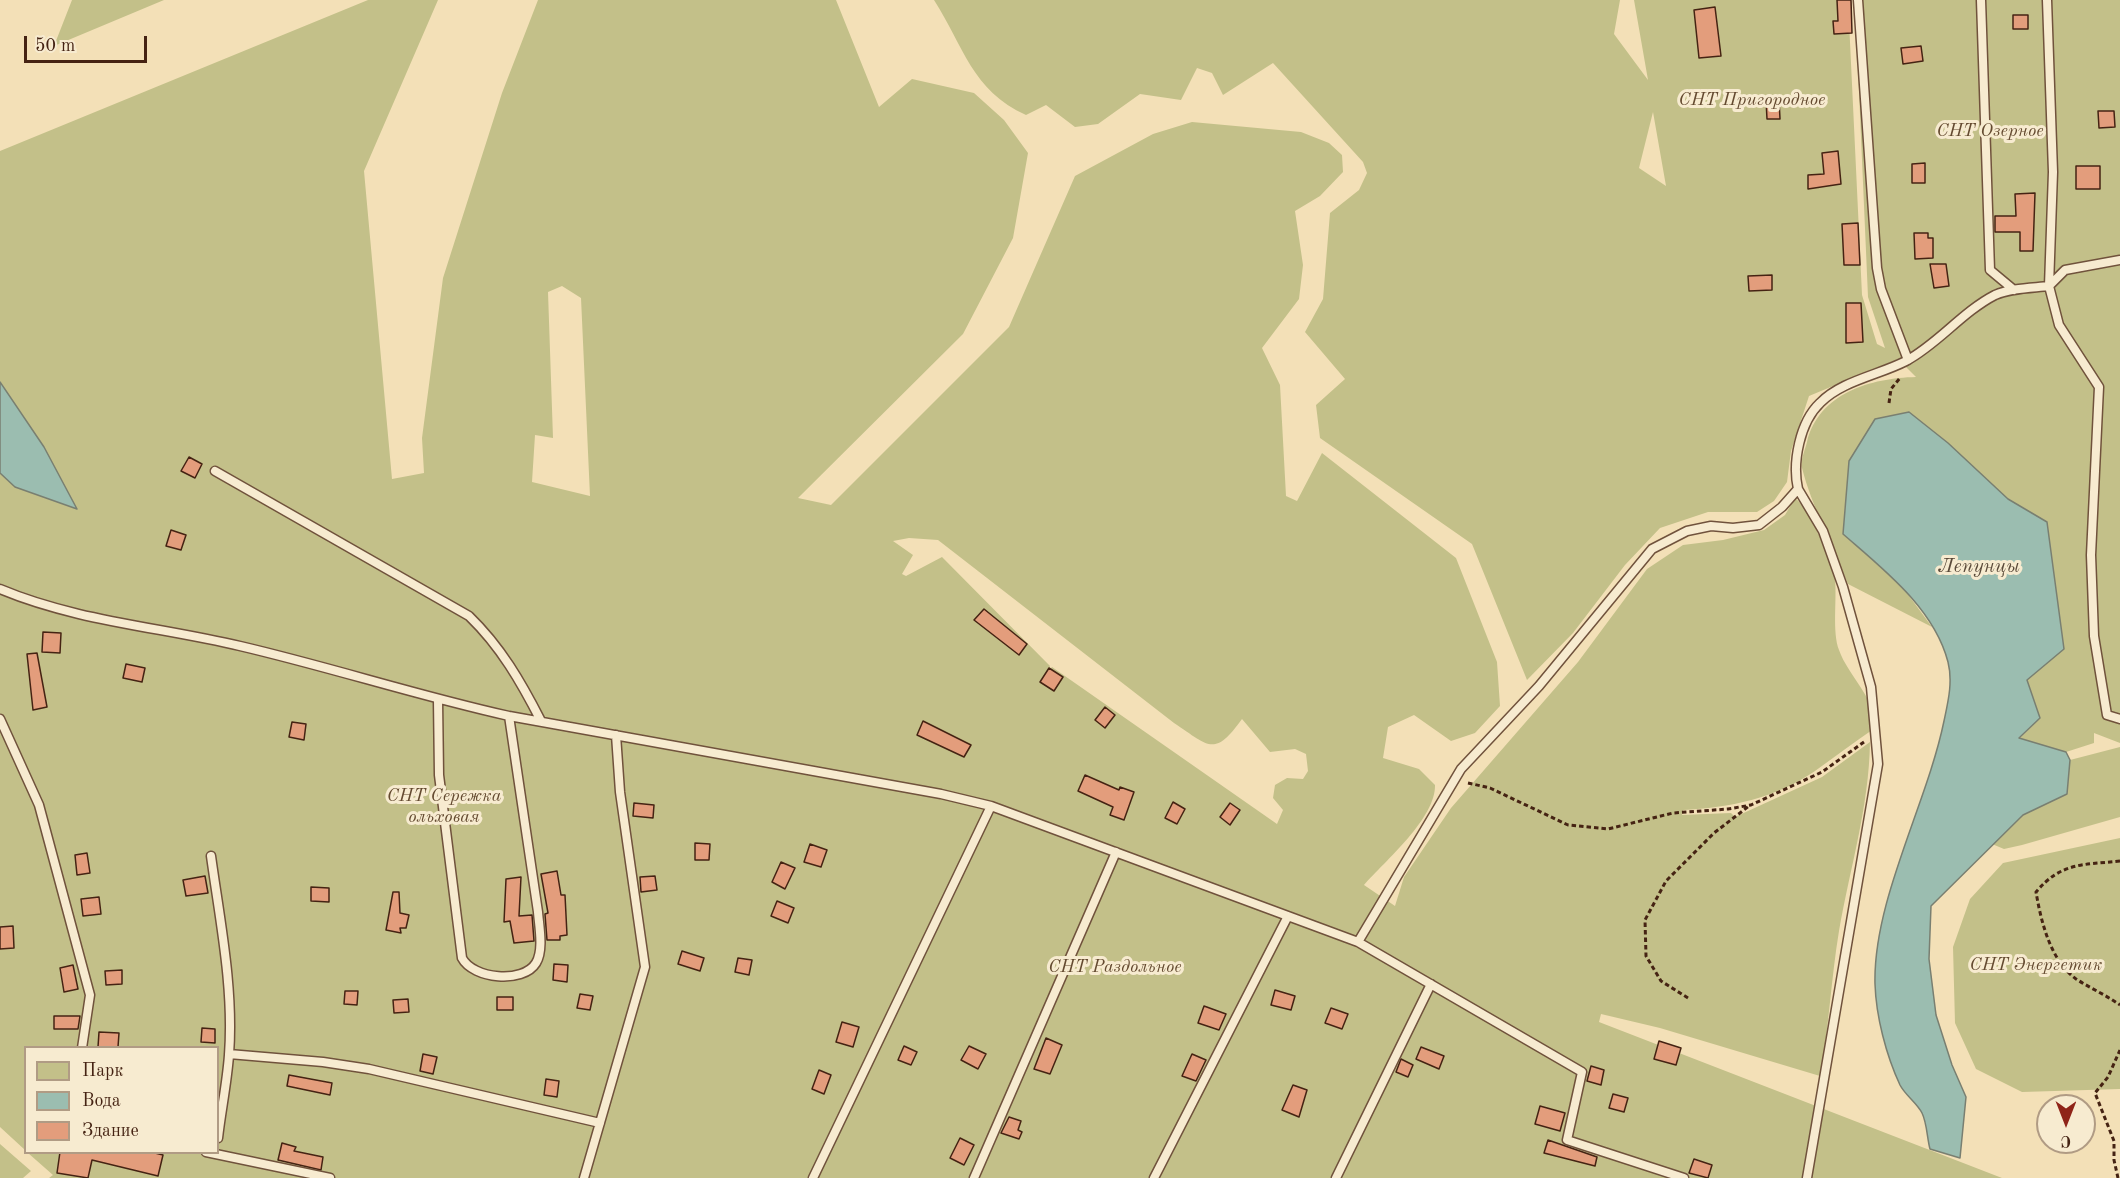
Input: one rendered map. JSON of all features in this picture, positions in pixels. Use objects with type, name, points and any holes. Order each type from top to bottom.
[{"type":"lane","points":[[1858,0],[1877,268],[1881,289],[1908,360]]},
{"type":"lane","points":[[1981,0],[1990,270],[2014,290]]},
{"type":"lane","points":[[2047,0],[2054,172],[2049,286],[2059,326],[2099,387],[2091,524],[2094,636],[2108,716],[2120,719]]},
{"type":"lane","points":[[1807,1178],[1878,764],[1871,687],[1843,587],[1823,531],[1798,489],[1796,478],[1798,450],[1808,417],[1820,402],[1835,391],[1908,360],[1996,295],[2014,290],[2049,286],[2065,270],[2120,260]]},
{"type":"lane","points":[[215,471],[469,616],[512,665],[541,721]]},
{"type":"lane","points":[[1358,942],[1461,769],[1539,686],[1652,549],[1687,531],[1711,526],[1732,528],[1759,525],[1782,507],[1798,489]]},
{"type":"lane","points":[[0,589],[39,606],[240,646],[438,700],[509,716],[991,806],[1358,942],[1582,1072],[1567,1140],[1684,1178]]},
{"type":"lane","points":[[438,700],[439,775],[462,958],[466,966],[477,972],[516,975],[529,971],[537,961],[540,944],[538,912],[509,716]]},
{"type":"lane","points":[[0,719],[39,805],[90,995],[82,1046]]},
{"type":"lane","points":[[584,1178],[645,967],[620,792],[616,735]]},
{"type":"lane","points":[[813,1178],[991,806]]},
{"type":"lane","points":[[974,1178],[1116,852]]},
{"type":"lane","points":[[211,856],[224,953],[229,1054],[219,1130]]},
{"type":"lane","points":[[1154,1178],[1288,916]]},
{"type":"lane","points":[[1336,1178],[1431,984]]},
{"type":"lane","points":[[229,1054],[323,1062],[369,1069],[600,1123]]},
{"type":"lane","points":[[219,1154],[330,1178]]},
{"type":"path","points":[[1889,403],[1891,388]]},
{"type":"path","points":[[1688,998],[1661,981],[1646,956],[1645,920],[1666,881],[1714,833],[1751,805],[1822,772],[1838,758],[1876,734]]},
{"type":"path","points":[[1452,784],[1466,783],[1491,788],[1568,825],[1608,829],[1673,813],[1751,805]]},
{"type":"path","points":[[2120,861],[2076,866],[2050,875],[2036,892],[2042,924],[2058,958],[2074,978],[2120,1005]]},
{"type":"path","points":[[2118,1178],[2114,1160],[2114,1141],[2096,1093],[2108,1077],[2120,1050]]},
{"type":"green space","points":[[72,0],[164,0],[54,46]]},
{"type":"green space","points":[[368,0],[438,0],[364,171],[392,479],[424,473],[422,438],[443,278],[502,93],[538,0],[836,0],[879,107],[912,79],[974,93],[1004,120],[1028,153],[1013,238],[963,334],[798,498],[831,505],[1009,327],[1075,176],[1153,134],[1192,122],[1301,132],[1329,143],[1342,155],[1343,172],[1320,196],[1295,211],[1303,265],[1299,299],[1262,348],[1280,385],[1286,496],[1297,501],[1322,453],[1456,558],[1497,662],[1500,706],[1475,733],[1451,741],[1414,715],[1388,727],[1383,758],[1419,769],[1435,785],[1433,798],[1419,825],[1364,885],[1395,906],[1404,877],[1451,808],[1578,662],[1647,569],[1683,545],[1723,540],[1764,530],[1785,515],[1795,498],[1820,536],[1830,561],[1835,580],[1837,643],[1843,660],[1867,697],[1875,728],[1815,771],[1784,788],[1735,804],[1683,810],[1682,815],[1731,813],[1735,817],[1822,777],[1870,742],[1866,790],[1839,931],[1820,1076],[1660,1028],[1601,1014],[1599,1022],[2002,1178],[49,1178],[53,1175],[29,1154],[219,1154],[219,1046],[24,1046],[24,1149],[0,1127],[0,151]],"holes":[[[562,286],[581,298],[590,496],[532,482],[535,435],[553,438],[548,292]],[[909,538],[938,540],[1195,738],[1211,744],[1217,743],[1224,739],[1242,719],[1270,752],[1295,749],[1306,754],[1308,771],[1303,779],[1287,778],[1275,785],[1273,798],[1283,810],[1277,824],[1052,667],[1047,673],[1050,666],[942,557],[906,576],[902,574],[913,555],[893,541]]]},
{"type":"green space","points":[[934,0],[1620,0],[1614,34],[1648,80],[1634,0],[1848,0],[1862,295],[1877,344],[1885,348],[1868,297],[1855,0],[2120,0],[2120,743],[2094,733],[2094,743],[2066,752],[2019,739],[2040,718],[2027,680],[2047,522],[2008,499],[1948,443],[1909,412],[1843,534],[1901,585],[1932,627],[1848,584],[1811,496],[1802,468],[1802,459],[1813,425],[1835,400],[1865,385],[1916,377],[1898,359],[1809,396],[1791,451],[1787,482],[1774,501],[1757,512],[1708,512],[1660,528],[1625,565],[1573,633],[1527,680],[1472,544],[1320,438],[1316,405],[1345,379],[1305,332],[1323,299],[1330,213],[1359,190],[1367,173],[1363,162],[1273,63],[1223,95],[1212,73],[1197,68],[1181,100],[1140,94],[1098,124],[1075,127],[1046,105],[1026,115],[1008,105],[981,80]],"holes":[[[1653,112],[1666,186],[1639,168]]]},
{"type":"green space","points":[[2120,747],[2120,817],[2004,849],[1992,844],[2023,815],[2067,794],[2070,760]]},
{"type":"green space","name":"СНТ Энергетик","points":[[2120,838],[2120,1089],[2022,1092],[1976,1069],[1955,1023],[1953,947],[1970,899],[2003,863]]},
{"type":"green space","points":[[0,1144],[31,1171],[23,1178],[0,1178]]},
{"type":"water","points":[[0,382],[44,447],[77,509],[15,487],[0,473]]},
{"type":"water","name":"Лепунцы","points":[[1909,412],[1948,443],[2008,499],[2047,522],[2064,649],[2027,680],[2040,718],[2019,738],[2066,752],[2070,760],[2067,794],[2023,815],[1931,906],[1929,959],[1936,1015],[1952,1065],[1966,1097],[1960,1158],[1930,1149],[1922,1113],[1902,1089],[1890,1061],[1880,1022],[1875,984],[1877,952],[1891,886],[1926,785],[1944,721],[1950,684],[1948,662],[1941,642],[1919,607],[1890,576],[1843,534],[1849,461],[1875,419]]},
{"type":"building","points":[[1837,0],[1851,0],[1852,33],[1834,34],[1833,21],[1838,21]]},
{"type":"building","points":[[1715,7],[1721,56],[1699,58],[1694,10]]},
{"type":"building","points":[[2013,15],[2028,15],[2028,29],[2013,29]]},
{"type":"building","points":[[1921,46],[1923,61],[1903,64],[1901,48]]},
{"type":"building","points":[[1779,99],[1780,119],[1767,119],[1766,100]]},
{"type":"building","points":[[2098,111],[2114,111],[2115,127],[2099,128]]},
{"type":"building","points":[[1838,151],[1841,184],[1808,189],[1808,175],[1824,174],[1822,153]]},
{"type":"building","points":[[1925,163],[1925,183],[1912,183],[1912,164]]},
{"type":"building","points":[[2076,166],[2100,166],[2100,189],[2076,189]]},
{"type":"building","points":[[2035,193],[2033,251],[2020,251],[2020,232],[1995,232],[1995,216],[2016,216],[2015,194]]},
{"type":"building","points":[[1858,223],[1860,265],[1844,265],[1842,224]]},
{"type":"building","points":[[1914,233],[1928,233],[1928,238],[1933,238],[1933,258],[1915,259]]},
{"type":"building","points":[[1930,264],[1946,264],[1949,286],[1934,288]]},
{"type":"building","points":[[1772,275],[1772,290],[1749,291],[1748,276]]},
{"type":"building","points":[[1846,303],[1861,303],[1863,342],[1846,343]]},
{"type":"building","points":[[189,457],[202,464],[195,478],[181,471]]},
{"type":"building","points":[[171,530],[186,535],[181,550],[166,546]]},
{"type":"building","points":[[984,609],[1027,644],[1019,655],[974,620]]},
{"type":"building","points":[[43,632],[61,633],[60,653],[42,652]]},
{"type":"building","points":[[37,653],[47,707],[33,710],[27,654]]},
{"type":"building","points":[[126,664],[145,668],[142,682],[123,678]]},
{"type":"building","points":[[1049,668],[1063,677],[1054,691],[1040,682]]},
{"type":"building","points":[[1105,707],[1115,715],[1105,728],[1095,720]]},
{"type":"building","points":[[923,721],[971,745],[964,757],[917,735]]},
{"type":"building","points":[[292,722],[306,724],[304,740],[289,737]]},
{"type":"building","points":[[1085,775],[1119,790],[1120,787],[1134,792],[1124,820],[1110,815],[1113,807],[1078,791]]},
{"type":"building","points":[[1173,802],[1185,809],[1177,824],[1165,818]]},
{"type":"building","points":[[634,803],[654,805],[653,818],[633,816]]},
{"type":"building","points":[[1230,803],[1240,810],[1230,825],[1220,817]]},
{"type":"building","points":[[695,843],[710,844],[709,860],[695,860]]},
{"type":"building","points":[[810,844],[827,850],[821,867],[804,862]]},
{"type":"building","points":[[87,853],[90,873],[77,875],[75,855]]},
{"type":"building","points":[[781,862],[795,868],[785,889],[772,882]]},
{"type":"building","points":[[557,871],[561,895],[565,895],[567,935],[560,936],[560,940],[547,940],[545,914],[548,913],[541,874]]},
{"type":"building","points":[[205,876],[208,893],[186,896],[183,880]]},
{"type":"building","points":[[655,876],[657,890],[641,892],[640,877]]},
{"type":"building","points":[[521,877],[519,916],[532,915],[534,941],[514,943],[510,921],[504,922],[506,879]]},
{"type":"building","points":[[311,887],[329,888],[329,902],[311,901]]},
{"type":"building","points":[[393,892],[399,892],[400,913],[409,915],[406,928],[400,928],[401,933],[386,930]]},
{"type":"building","points":[[99,897],[101,914],[83,916],[81,899]]},
{"type":"building","points":[[777,901],[794,908],[788,923],[771,916]]},
{"type":"building","points":[[13,926],[14,948],[0,949],[0,927]]},
{"type":"building","points":[[682,951],[704,958],[700,971],[678,964]]},
{"type":"building","points":[[738,958],[752,960],[749,975],[735,972]]},
{"type":"building","points":[[554,964],[568,965],[567,982],[553,980]]},
{"type":"building","points":[[73,965],[78,989],[64,992],[60,968]]},
{"type":"building","points":[[122,970],[122,984],[106,985],[105,971]]},
{"type":"building","points":[[1275,990],[1295,996],[1291,1010],[1271,1005]]},
{"type":"building","points":[[345,991],[358,991],[357,1005],[344,1004]]},
{"type":"building","points":[[580,994],[593,996],[590,1010],[577,1008]]},
{"type":"building","points":[[497,997],[513,997],[513,1010],[497,1010]]},
{"type":"building","points":[[408,999],[409,1012],[394,1013],[393,1000]]},
{"type":"building","points":[[1204,1006],[1226,1014],[1219,1030],[1198,1023]]},
{"type":"building","points":[[1331,1008],[1348,1014],[1342,1029],[1325,1023]]},
{"type":"building","points":[[54,1016],[80,1016],[78,1029],[54,1029]]},
{"type":"building","points":[[842,1022],[859,1027],[853,1047],[836,1042]]},
{"type":"building","points":[[202,1028],[215,1029],[215,1043],[201,1042]]},
{"type":"building","points":[[99,1032],[119,1033],[118,1046],[98,1046]]},
{"type":"building","points":[[1046,1038],[1062,1045],[1050,1074],[1034,1069]]},
{"type":"building","points":[[1659,1041],[1681,1048],[1676,1065],[1654,1059]]},
{"type":"building","points":[[904,1046],[917,1052],[911,1065],[898,1060]]},
{"type":"building","points":[[969,1046],[986,1054],[978,1069],[961,1060]]},
{"type":"building","points":[[1421,1047],[1444,1056],[1439,1069],[1416,1059]]},
{"type":"building","points":[[423,1054],[437,1057],[433,1074],[420,1071]]},
{"type":"building","points":[[1192,1054],[1206,1060],[1196,1081],[1182,1076]]},
{"type":"building","points":[[1401,1059],[1413,1065],[1408,1077],[1396,1072]]},
{"type":"building","points":[[1591,1066],[1604,1070],[1601,1085],[1587,1081]]},
{"type":"building","points":[[819,1070],[831,1075],[824,1094],[812,1089]]},
{"type":"building","points":[[289,1075],[332,1083],[330,1095],[287,1086]]},
{"type":"building","points":[[546,1079],[559,1081],[557,1097],[544,1095]]},
{"type":"building","points":[[1293,1085],[1307,1090],[1299,1117],[1282,1110]]},
{"type":"building","points":[[1613,1094],[1628,1098],[1624,1112],[1609,1108]]},
{"type":"building","points":[[1540,1106],[1565,1113],[1560,1131],[1535,1124]]},
{"type":"building","points":[[1009,1117],[1021,1121],[1018,1130],[1022,1132],[1019,1139],[1001,1133]]},
{"type":"building","points":[[960,1138],[974,1145],[964,1165],[950,1158]]},
{"type":"building","points":[[1548,1140],[1597,1157],[1595,1166],[1544,1153]]},
{"type":"building","points":[[282,1143],[296,1147],[294,1151],[323,1157],[321,1170],[278,1160]]},
{"type":"building","points":[[60,1154],[163,1155],[158,1176],[92,1160],[88,1178],[57,1173]]},
{"type":"building","points":[[1694,1159],[1712,1165],[1708,1178],[1689,1173]]},
{"type":"park label","name":"СНТ Пригородное","points":[[1752,100]]},
{"type":"park label","name":"СНТ Озерное","points":[[1990,131]]},
{"type":"park label","name":"СНТ Сережка ольховая","points":[[444,806]]},
{"type":"park label","name":"СНТ Раздольное","points":[[1115,967]]}]
